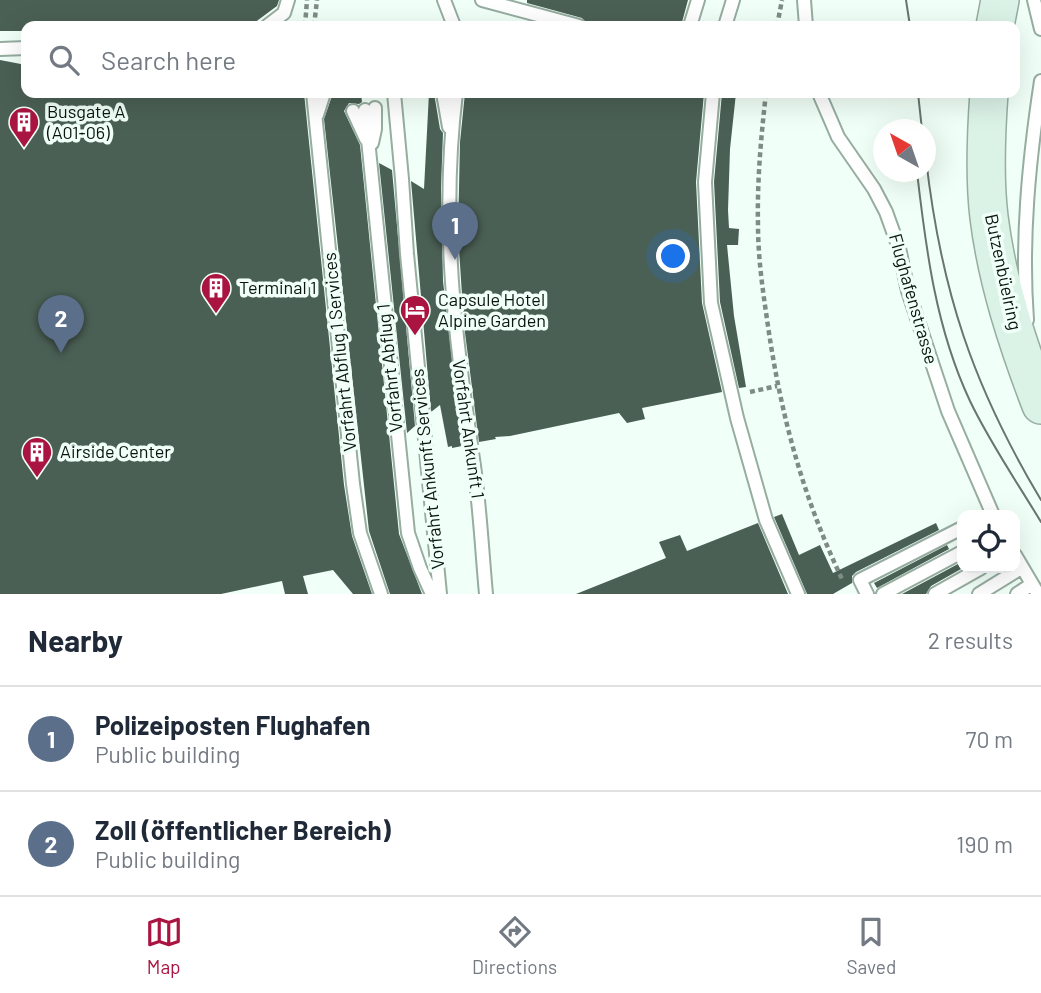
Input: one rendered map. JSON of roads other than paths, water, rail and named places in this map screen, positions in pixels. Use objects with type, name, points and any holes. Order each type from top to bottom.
[{"type":"main road","name":"Butzenbüelring","points":[[989,103],[987,190],[995,250],[1020,347],[1041,405]]},
{"type":"lane","points":[[274,21],[284,13],[288,0]]},
{"type":"lane","points":[[444,0],[452,21]]},
{"type":"lane","points":[[483,0],[561,21]]},
{"type":"lane","points":[[692,21],[698,0]]},
{"type":"lane","points":[[723,0],[724,21]]},
{"type":"lane","points":[[726,21],[733,0]]},
{"type":"lane","points":[[804,0],[806,21]]},
{"type":"lane","points":[[1034,0],[1041,29]]},
{"type":"lane","points":[[0,49],[21,48]]},
{"type":"lane","points":[[1041,81],[1027,214],[1026,296],[1030,354],[1041,396]]},
{"type":"lane","name":"Vorfahrt Abflug 1 Services","points":[[314,98],[353,484],[360,533],[378,589]]},
{"type":"lane","points":[[316,119],[322,98]]},
{"type":"lane","name":"Vorfahrt Ankunft Services","points":[[394,98],[440,594]]},
{"type":"lane","points":[[444,98],[451,137]]},
{"type":"lane","points":[[451,137],[455,98]]},
{"type":"lane","points":[[713,98],[705,183],[712,303],[737,418],[766,520],[797,594]]},
{"type":"lane","name":"Flughafenstrasse","points":[[821,98],[838,137],[874,188],[886,212],[933,368],[988,510]]},
{"type":"lane","points":[[364,110],[376,129],[369,153],[364,110]]},
{"type":"lane","name":"Vorfahrt Ankunft 1","points":[[451,137],[448,225],[451,286],[474,468],[486,594]]},
{"type":"lane","name":"Vorfahrt Abflug 1","points":[[369,153],[408,533],[432,594]]},
{"type":"lane","points":[[867,594],[860,580],[957,531]]},
{"type":"lane","points":[[883,594],[957,555]]},
{"type":"lane","points":[[979,594],[1021,568],[1035,589],[1017,594]]},
{"type":"lane","points":[[935,594],[972,573]]},
{"type":"tram line","points":[[906,0],[909,21]]},
{"type":"tram line","points":[[919,98],[921,119]]},
{"type":"tram line","points":[[918,182],[934,289],[958,374],[986,432],[1041,522]]},
{"type":"tram line","points":[[929,182],[941,252],[964,336],[996,417],[1041,500]]},
{"type":"place","name":"Busgate A (A01-06)","points":[[24,149]]},
{"type":"place","name":"Polizeiposten Flughafen","points":[[455,260]]},
{"type":"place","name":"Terminal 1","points":[[216,315]]},
{"type":"place","name":"Capsule Hotel Alpine Garden","points":[[415,337]]},
{"type":"place","name":"Zoll (öffentlicher Bereich)","points":[[61,353]]},
{"type":"place","name":"Airside Center","points":[[37,479]]}]
